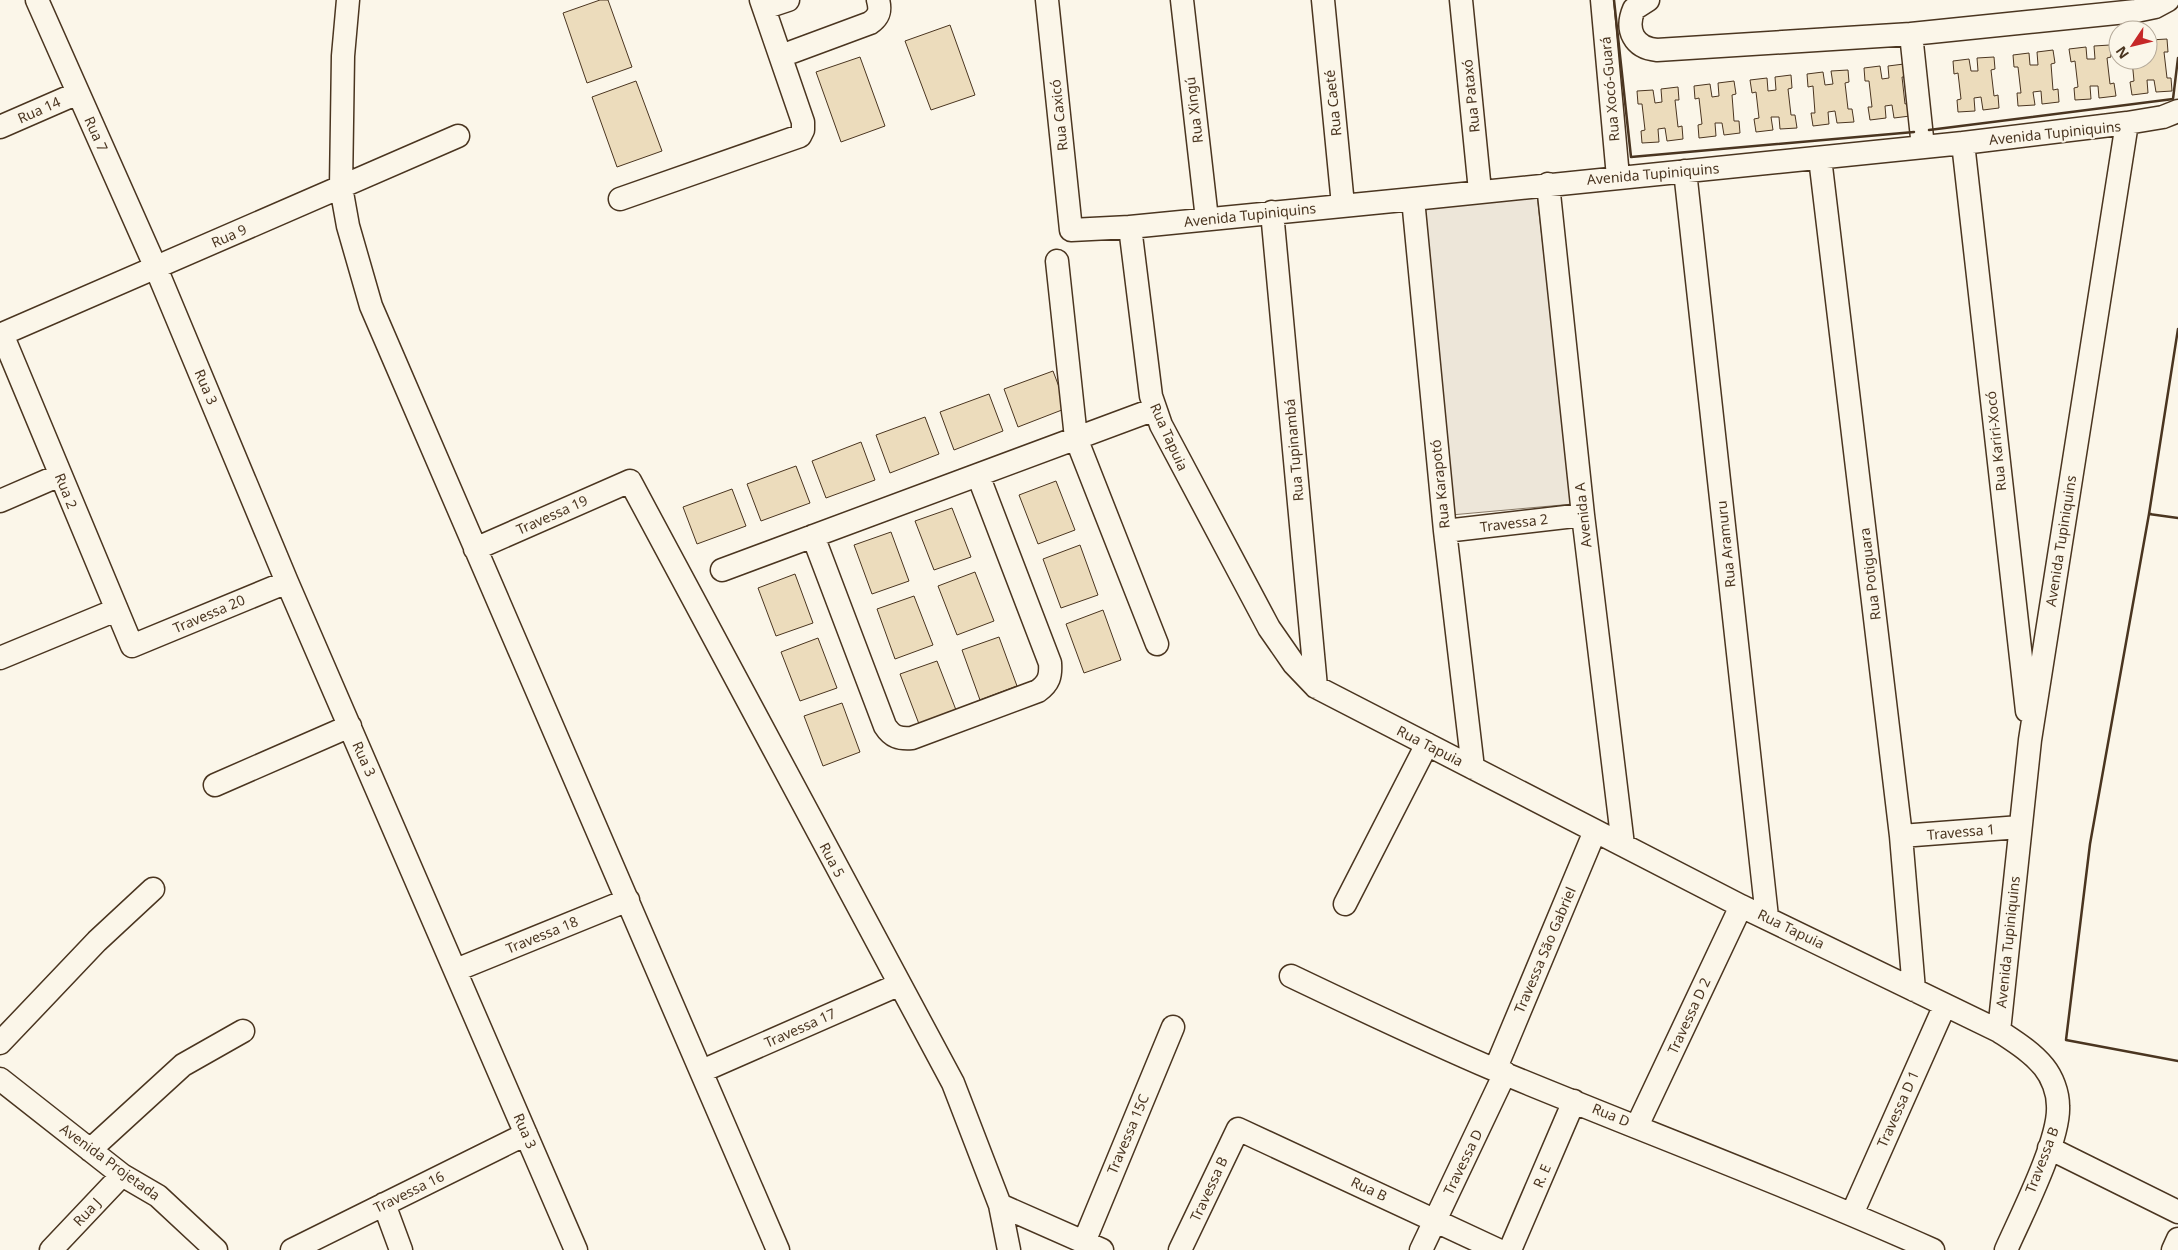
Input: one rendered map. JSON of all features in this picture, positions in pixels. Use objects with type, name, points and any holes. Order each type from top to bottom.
[{"type":"street","name":"Rua 7","points":[[37,0],[156,268]]},
{"type":"street","points":[[348,0],[343,65],[341,186],[348,226],[370,306],[702,1070],[778,1250]]},
{"type":"street","points":[[620,199],[800,136],[803,130],[803,122],[762,4],[788,0]]},
{"type":"street","points":[[780,56],[870,23],[877,18],[880,10],[878,0]]},
{"type":"street","name":"Rua Caxicó","points":[[1047,0],[1071,230]]},
{"type":"street","name":"Rua Xingú","points":[[1182,0],[1207,219]]},
{"type":"street","name":"Rua Caeté","points":[[1323,0],[1343,205]]},
{"type":"street","name":"Rua Pataxó","points":[[1461,0],[1480,192]]},
{"type":"street","name":"Rua Xocó-Guará","points":[[1602,0],[1618,177]]},
{"type":"street","points":[[1648,0],[1634,9],[1631,23],[1636,41],[1646,49],[1911,34],[2136,12],[2155,7],[2168,0]]},
{"type":"street","points":[[1911,34],[1923,147]]},
{"type":"street","name":"Rua 14","points":[[0,127],[78,93]]},
{"type":"street","points":[[2127,124],[2162,117],[2178,111]]},
{"type":"street","name":"Avenida Tupiniquins","points":[[1071,230],[1413,199],[1963,143],[2127,124],[2030,740],[1999,1031]]},
{"type":"street","name":"Rua 9","points":[[1,335],[458,136]]},
{"type":"street","name":"Rua Kariri-Xocó","points":[[1963,143],[2030,740]]},
{"type":"street","name":"Rua Potiguara","points":[[1820,158],[1901,836],[1914,990]]},
{"type":"street","name":"Rua Aramuru","points":[[1685,171],[1767,916]]},
{"type":"street","name":"Avenida A","points":[[1548,184],[1583,515],[1623,846]]},
{"type":"street","name":"Rua Karapotó","points":[[1413,199],[1445,531],[1473,768]]},
{"type":"street","name":"Rua Tupinambá","points":[[1272,212],[1316,687]]},
{"type":"street","name":"Rua Tapuia","points":[[1130,226],[1151,410],[1269,628],[1294,664],[1316,687],[1741,906],[1767,916],[1999,1031]]},
{"type":"street","points":[[1057,261],[1076,438],[1157,644]]},
{"type":"street","name":"Rua 3","points":[[156,268],[287,582],[576,1250]]},
{"type":"street","name":"Rua 2","points":[[1,335],[132,646]]},
{"type":"street","points":[[722,570],[1151,410]]},
{"type":"street","points":[[0,501],[60,475]]},
{"type":"street","points":[[813,536],[884,726],[891,734],[901,739],[921,735],[1038,690],[1047,684],[1051,674],[1050,663],[978,475]]},
{"type":"street","name":"Travessa 19","points":[[475,549],[630,481]]},
{"type":"street","name":"Rua 5","points":[[630,481],[898,985],[953,1083],[1000,1205],[1009,1250]]},
{"type":"street","name":"Travessa 2","points":[[1445,531],[1583,515]]},
{"type":"street","name":"Travessa 20","points":[[132,646],[287,582]]},
{"type":"street","points":[[0,658],[116,610]]},
{"type":"street","points":[[215,785],[350,726]]},
{"type":"street","points":[[1345,904],[1427,744]]},
{"type":"street","name":"Travessa 1","points":[[1901,836],[2020,827]]},
{"type":"street","name":"Travessa São Gabriel","points":[[1500,1072],[1595,831]]},
{"type":"street","points":[[0,1043],[97,941],[153,889]]},
{"type":"street","name":"Travessa 18","points":[[456,970],[628,900]]},
{"type":"street","name":"Travessa D 2","points":[[1637,1126],[1741,906]]},
{"type":"street","name":"Rua D","points":[[1291,976],[1412,1034],[1500,1072],[1574,1100],[1852,1214],[1933,1250]]},
{"type":"street","name":"Travessa 17","points":[[702,1070],[898,985]]},
{"type":"street","name":"Travessa D 1","points":[[1852,1214],[1945,1005]]},
{"type":"street","name":"Travessa 15C","points":[[1093,1246],[1173,1027]]},
{"type":"street","points":[[90,1150],[183,1065],[243,1031]]},
{"type":"street","name":"Travessa B","points":[[1999,1031],[2038,1060],[2047,1072],[2054,1086],[2058,1114],[2049,1148],[2006,1250]]},
{"type":"street","name":"Travessa D","points":[[1421,1250],[1500,1072]]},
{"type":"street","name":"Avenida Projetada","points":[[2,1084],[122,1175],[158,1196],[216,1250]]},
{"type":"street","name":"R. E","points":[[1510,1250],[1574,1100]]},
{"type":"street","name":"Travessa B","points":[[1180,1250],[1238,1129]]},
{"type":"street","name":"Rua B","points":[[1238,1129],[1435,1219],[1498,1250]]},
{"type":"street","name":"Travessa 16","points":[[292,1250],[526,1134]]},
{"type":"street","points":[[2049,1148],[2178,1212]]},
{"type":"street","name":"Rua J","points":[[52,1250],[122,1175]]},
{"type":"street","points":[[384,1204],[401,1250]]},
{"type":"street","points":[[1000,1205],[1093,1246]]},
{"type":"street","points":[[2173,1250],[2178,1239]]},
{"type":"shaded area","points":[[1537,195],[1573,504],[1451,515],[1422,208]]},
{"type":"building","points":[[600,0],[608,0],[632,67],[587,83],[563,13]]},
{"type":"building","points":[[950,25],[975,95],[931,110],[905,41]]},
{"type":"building","points":[[2167,39],[2168,52],[2164,52],[2167,78],[2171,78],[2172,91],[2156,92],[2154,80],[2147,80],[2148,93],[2132,95],[2130,82],[2134,81],[2133,70],[2158,70],[2158,40]]},
{"type":"building","points":[[2108,45],[2107,58],[2110,84],[2114,83],[2116,96],[2099,98],[2098,86],[2090,86],[2091,99],[2075,100],[2074,88],[2078,87],[2075,61],[2071,62],[2069,49],[2086,47],[2087,59],[2095,59],[2094,46]]},
{"type":"building","points":[[2053,50],[2055,63],[2051,64],[2053,90],[2058,89],[2059,102],[2042,104],[2041,91],[2033,92],[2035,105],[2018,106],[2017,93],[2021,93],[2018,67],[2014,67],[2013,55],[2029,53],[2030,65],[2038,65],[2037,52]]},
{"type":"building","points":[[860,57],[885,126],[841,142],[816,72]]},
{"type":"building","points":[[1994,57],[1995,69],[1991,70],[1994,96],[1998,95],[1999,108],[1983,110],[1981,97],[1974,98],[1975,111],[1958,112],[1957,100],[1961,99],[1958,73],[1954,74],[1953,61],[1969,59],[1971,71],[1978,71],[1977,58]]},
{"type":"building","points":[[1904,64],[1906,77],[1902,77],[1905,104],[1909,103],[1910,116],[1894,118],[1892,105],[1885,106],[1886,118],[1870,120],[1868,107],[1872,107],[1869,81],[1865,81],[1864,68],[1880,66],[1882,79],[1889,78],[1888,66]]},
{"type":"building","points":[[1848,70],[1849,82],[1845,83],[1848,109],[1852,109],[1854,122],[1837,123],[1835,111],[1828,112],[1829,124],[1813,126],[1811,113],[1815,113],[1813,86],[1808,87],[1807,74],[1823,72],[1825,85],[1833,84],[1831,71]]},
{"type":"building","points":[[1791,75],[1792,88],[1788,89],[1791,115],[1795,115],[1797,128],[1780,129],[1779,117],[1771,117],[1773,130],[1756,132],[1754,119],[1759,118],[1756,92],[1752,93],[1750,80],[1767,78],[1768,91],[1776,90],[1775,77]]},
{"type":"building","points":[[636,81],[662,151],[617,167],[592,97]]},
{"type":"building","points":[[1734,81],[1736,94],[1732,95],[1734,121],[1739,121],[1740,133],[1724,135],[1722,123],[1715,123],[1716,136],[1699,138],[1698,125],[1702,124],[1699,98],[1695,99],[1694,86],[1710,84],[1712,97],[1719,96],[1718,83]]},
{"type":"building","points":[[1678,87],[1679,100],[1675,100],[1678,127],[1682,126],[1683,139],[1667,141],[1665,128],[1658,129],[1659,142],[1642,143],[1641,131],[1645,130],[1642,104],[1638,104],[1637,91],[1653,90],[1655,103],[1662,102],[1661,89]]},
{"type":"building","points":[[1053,371],[1067,408],[1018,427],[1004,389]]},
{"type":"building","points":[[989,394],[1003,431],[954,450],[940,412]]},
{"type":"building","points":[[925,417],[939,454],[890,473],[876,435]]},
{"type":"building","points":[[861,442],[875,480],[826,498],[812,461]]},
{"type":"building","points":[[796,466],[810,503],[761,521],[747,484]]},
{"type":"building","points":[[1056,481],[1075,530],[1038,544],[1019,495]]},
{"type":"building","points":[[732,489],[746,526],[697,544],[683,507]]},
{"type":"building","points":[[952,508],[971,557],[934,570],[915,521]]},
{"type":"building","points":[[891,532],[909,581],[872,594],[854,545]]},
{"type":"building","points":[[1080,545],[1098,595],[1061,608],[1043,559]]},
{"type":"building","points":[[975,572],[994,621],[957,635],[938,586]]},
{"type":"building","points":[[795,574],[813,623],[776,636],[758,588]]},
{"type":"building","points":[[914,596],[933,645],[895,659],[877,609]]},
{"type":"building","points":[[1103,610],[1121,660],[1084,673],[1066,624]]},
{"type":"building","points":[[999,637],[1017,686],[980,700],[962,650]]},
{"type":"building","points":[[818,638],[837,688],[800,701],[781,652]]},
{"type":"building","points":[[937,661],[956,710],[919,724],[900,674]]},
{"type":"building","points":[[842,703],[860,752],[823,766],[804,716]]},
{"type":"wall","points":[[1614,0],[1631,157],[1914,132]]},
{"type":"wall","points":[[1929,130],[2173,99],[2178,58]]},
{"type":"wall","points":[[2151,514],[2149,514],[2178,329]]},
{"type":"wall","points":[[2178,518],[2149,514],[2090,844],[2066,1040],[2178,1061]]}]
